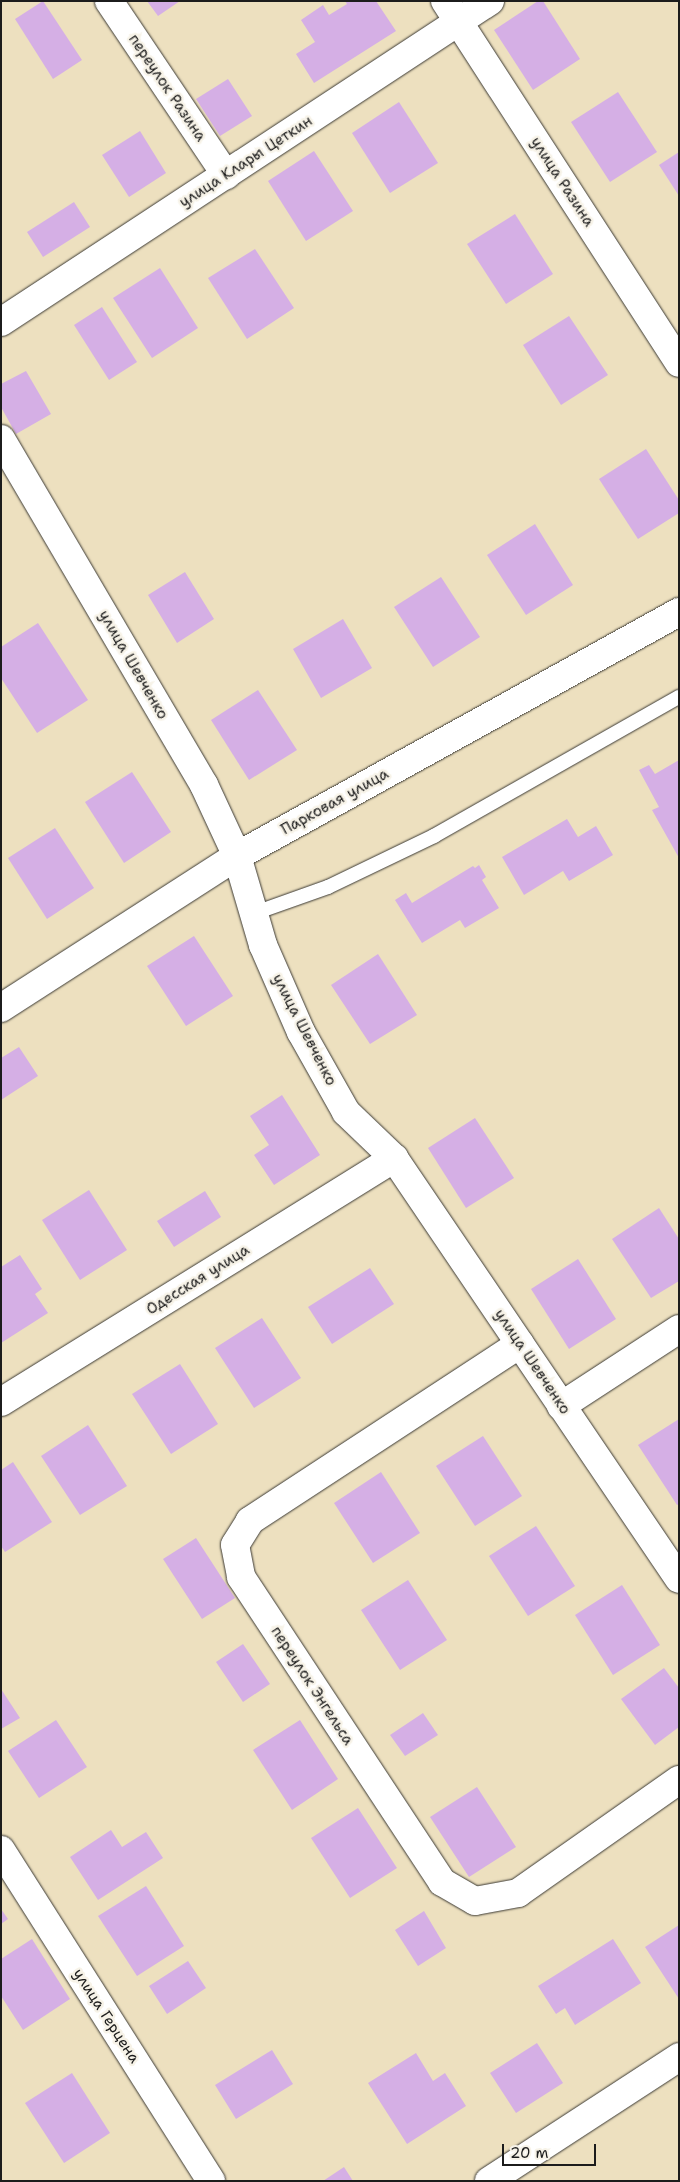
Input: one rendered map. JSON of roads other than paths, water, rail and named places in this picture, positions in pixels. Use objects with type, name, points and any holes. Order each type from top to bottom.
[{"type":"street","name":"переулок Разина","points":[[109,1],[226,175]]},
{"type":"street","name":"улица Клары Цеткин","points":[[1,322],[226,175],[452,12],[490,1]]},
{"type":"street","name":"улица Разина","points":[[452,12],[679,363]]},
{"type":"street","name":"улица Шевченко","points":[[1,439],[204,785],[237,856],[252,914],[263,945],[301,1032],[346,1112],[394,1158],[679,1579]]},
{"type":"street","name":"Парковая улица","points":[[1,1008],[237,856],[679,612]]},
{"type":"street","name":"Одесская улица","points":[[1,1402],[394,1158]]},
{"type":"street","points":[[561,1406],[679,1329]]},
{"type":"street","name":"переулок Энгельса","points":[[520,1344],[250,1521],[235,1545],[241,1577],[442,1882],[475,1901],[518,1893],[679,1780]]},
{"type":"street","name":"улица Герцена","points":[[1,1850],[211,2181]]},
{"type":"street","points":[[489,2181],[679,2057]]},
{"type":"lane","points":[[252,914],[328,887],[434,836],[679,697]]}]
